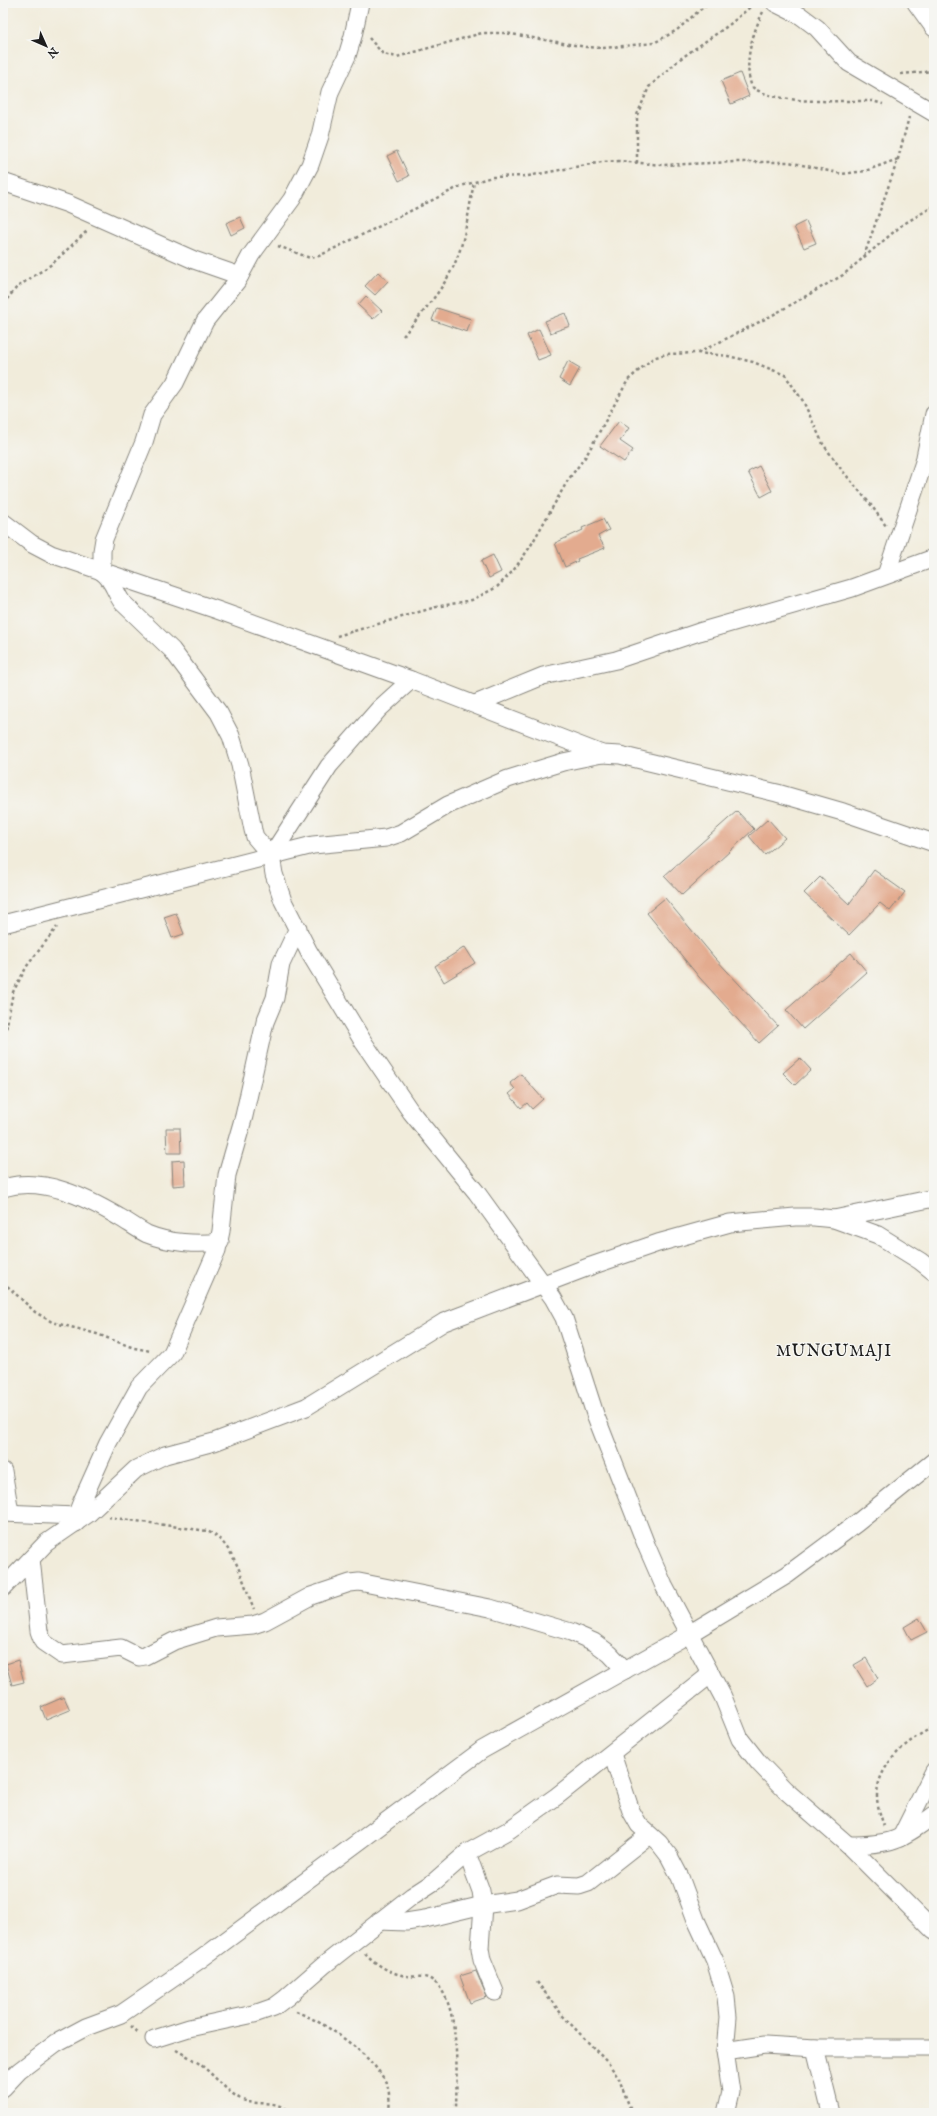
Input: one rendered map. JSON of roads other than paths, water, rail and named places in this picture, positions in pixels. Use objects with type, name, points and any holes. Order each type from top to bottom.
[{"type":"street","points":[[102,572],[102,551],[104,539],[144,442],[152,415],[175,383],[205,321],[240,276],[244,266],[292,199],[310,165],[320,136],[330,92],[347,56],[360,3]]},
{"type":"street","points":[[916,3],[934,28]]},
{"type":"street","points":[[770,6],[801,16],[817,28],[849,63],[934,113]]},
{"type":"street","points":[[3,182],[112,222],[194,260],[240,276]]},
{"type":"street","points":[[886,576],[924,462],[934,414]]},
{"type":"street","points":[[3,522],[32,544],[51,554],[217,610],[411,680],[602,754]]},
{"type":"street","points":[[475,704],[543,676],[616,660],[699,632],[852,588],[934,558]]},
{"type":"street","points":[[102,572],[108,576],[122,602],[172,650],[219,713],[231,736],[240,765],[252,830],[255,837],[271,856],[274,874],[283,901],[309,952],[380,1066],[411,1112],[477,1193],[564,1318],[595,1414],[647,1548],[689,1634],[711,1674],[740,1739],[759,1763],[809,1813],[848,1845],[934,1931]]},
{"type":"street","points":[[271,856],[329,766],[374,714],[411,680]]},
{"type":"street","points":[[3,924],[323,842],[361,841],[386,838],[401,833],[448,805],[508,779],[563,762],[602,754],[620,755],[777,793],[934,843]]},
{"type":"street","points":[[80,1518],[92,1475],[139,1387],[172,1353],[220,1242],[227,1175],[244,1116],[265,1022],[275,998],[281,964],[298,928]]},
{"type":"street","points":[[3,1188],[13,1186],[36,1186],[54,1188],[88,1200],[148,1234],[181,1242],[208,1244],[220,1242]]},
{"type":"street","points":[[3,1588],[46,1543],[80,1518],[131,1472],[150,1462],[259,1426],[306,1408],[444,1322],[477,1308],[542,1286],[591,1266],[658,1243],[730,1223],[795,1217],[834,1219],[934,1198]]},
{"type":"street","points":[[834,1219],[878,1235],[920,1261],[934,1272]]},
{"type":"street","points":[[3,2088],[19,2071],[56,2043],[86,2027],[121,2014],[201,1960],[482,1750],[689,1634],[787,1575],[857,1523],[934,1461]]},
{"type":"street","points":[[3,1471],[7,1513],[80,1518]]},
{"type":"street","points":[[31,1559],[39,1631],[43,1642],[62,1656],[121,1648],[139,1657],[145,1656],[174,1641],[216,1628],[259,1623],[311,1596],[350,1583],[359,1582],[490,1608],[571,1632],[594,1642],[610,1654],[625,1670]]},
{"type":"street","points":[[154,2039],[188,2028],[254,2014],[274,2006],[286,1998],[379,1920],[435,1880],[467,1854],[509,1830],[612,1754],[711,1674]]},
{"type":"street","points":[[612,1754],[631,1811],[639,1825],[659,1843],[676,1870],[715,1960],[728,2017],[725,2051],[731,2092],[726,2113]]},
{"type":"street","points":[[894,1840],[934,1771]]},
{"type":"street","points":[[848,1845],[866,1845],[894,1840],[934,1815]]},
{"type":"street","points":[[379,1920],[406,1922],[483,1905],[517,1900],[557,1885],[579,1886],[588,1883],[649,1835]]},
{"type":"street","points":[[467,1854],[482,1891],[483,1905],[480,1948],[482,1960],[495,1992]]},
{"type":"street","points":[[725,2051],[765,2045],[815,2048],[934,2048]]},
{"type":"street","points":[[815,2048],[831,2113]]},
{"type":"district","name":"MUNGUMAJI","points":[[834,1350]]}]
